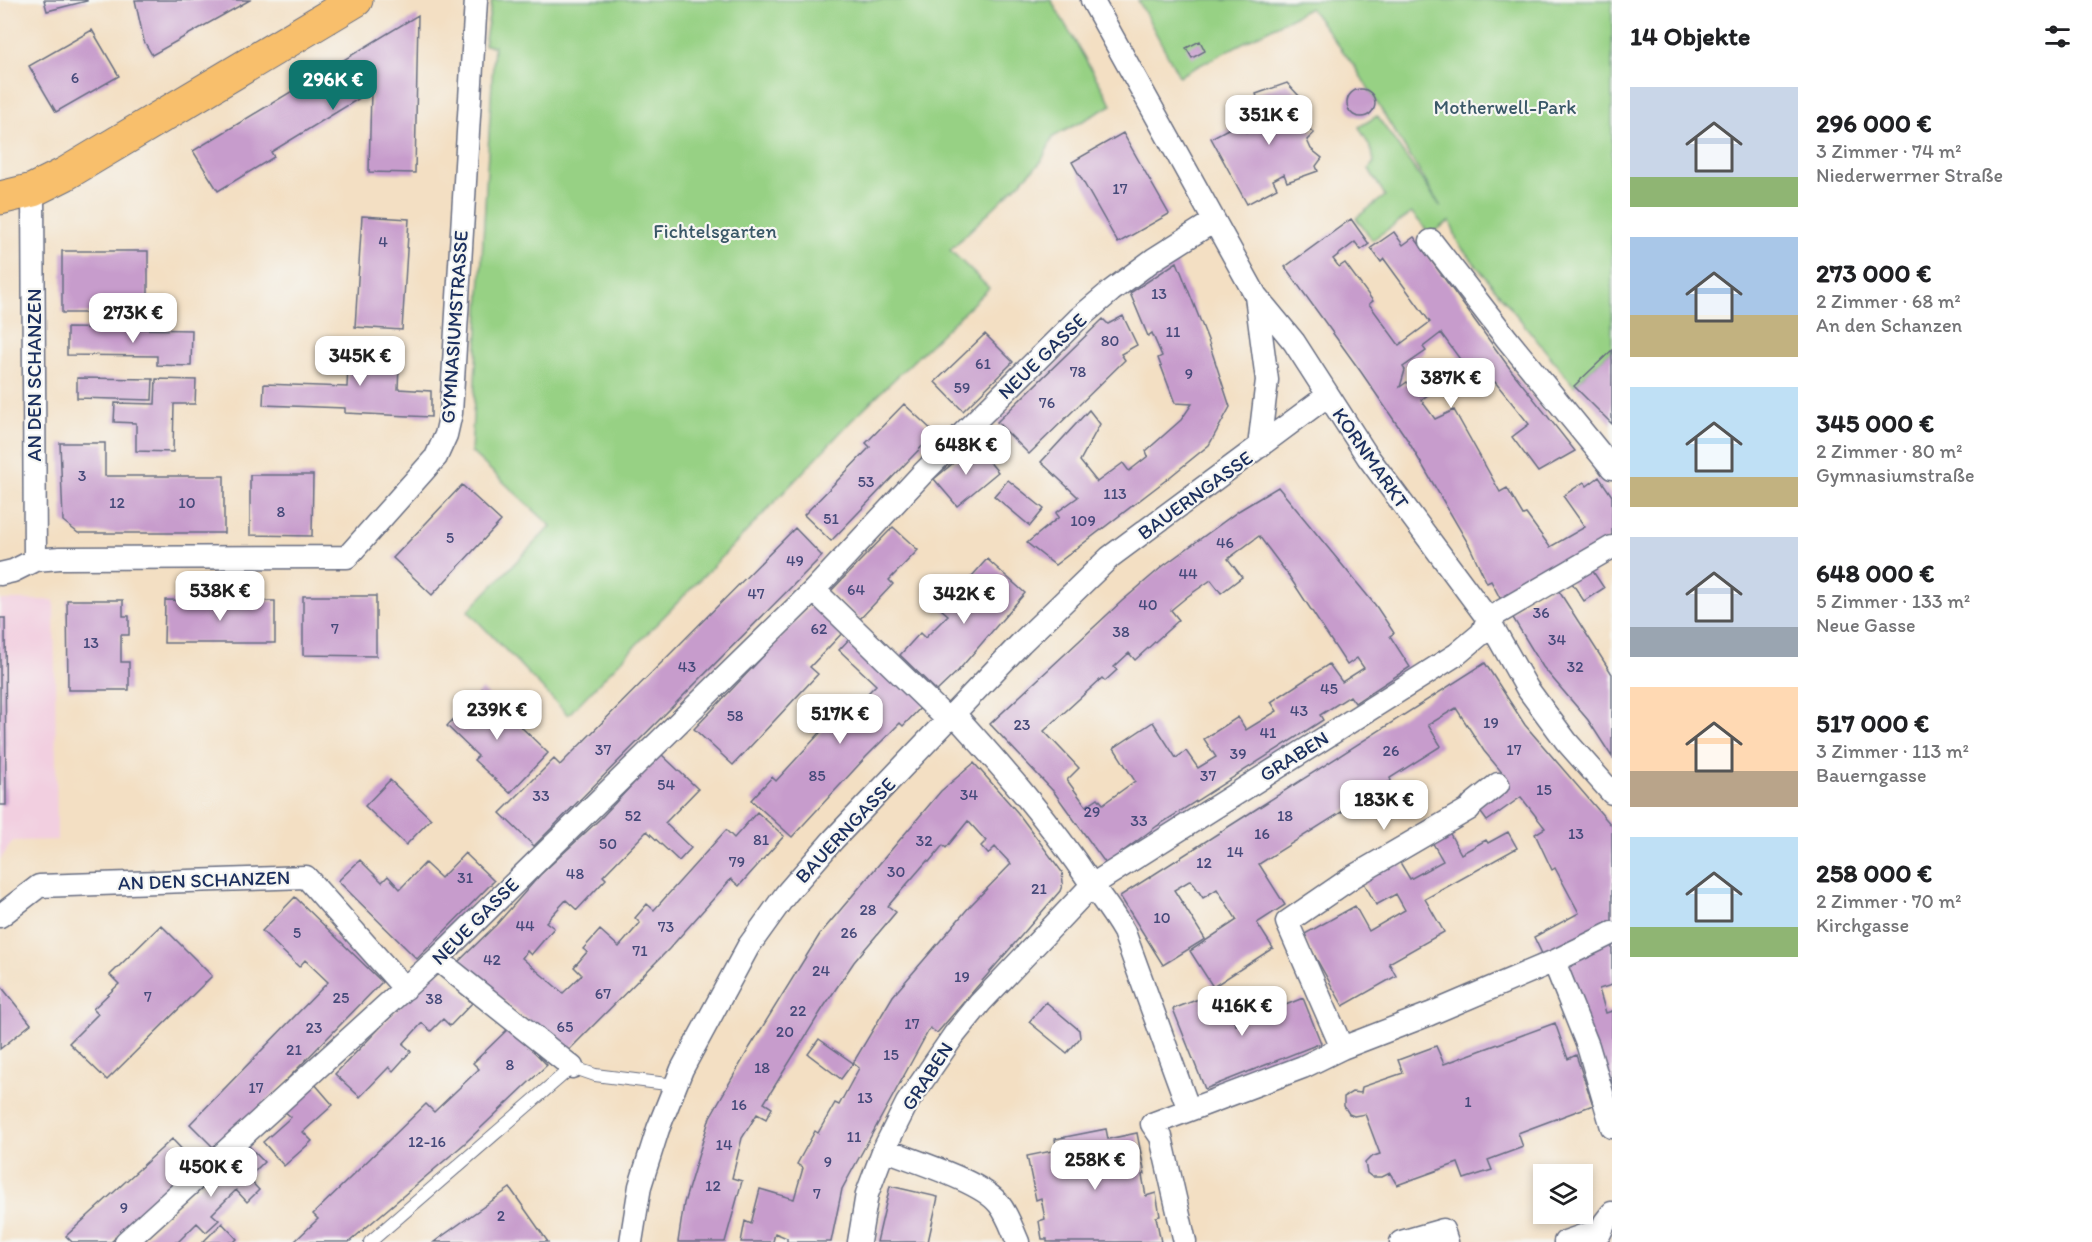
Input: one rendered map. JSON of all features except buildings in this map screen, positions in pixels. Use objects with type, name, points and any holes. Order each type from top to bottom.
[{"type":"main road","points":[[0,198],[33,190],[65,174],[356,0]]},
{"type":"street","name":"GYMNASIUMSTRASSE","points":[[0,574],[13,571],[34,560],[72,558],[347,557],[436,457],[446,435],[451,413],[476,0]]},
{"type":"street","name":"KORNMARKT","points":[[1092,0],[1256,296],[1294,342],[1327,396],[1376,467],[1488,620],[1527,688],[1566,741],[1612,793]]},
{"type":"street","name":"AN DEN SCHANZEN","points":[[33,190],[34,560]]},
{"type":"street","name":"NEUE GASSE","points":[[126,1242],[437,959],[814,590],[922,474],[1046,350],[1111,291],[1154,259],[1214,221]]},
{"type":"street","points":[[1431,241],[1612,468]]},
{"type":"street","name":"KORNMARKT","points":[[1256,296],[1267,380],[1259,447]]},
{"type":"street","name":"BAUERNGASSE","points":[[632,1242],[640,1186],[658,1129],[682,1069],[748,947],[786,894],[833,840],[1029,635],[1110,557],[1327,396]]},
{"type":"street","points":[[1488,620],[1612,547]]},
{"type":"street","points":[[814,590],[951,717],[1016,782],[1053,828],[1114,914],[1124,932],[1190,1110]]},
{"type":"street","name":"GRABEN","points":[[859,1242],[867,1194],[884,1149],[907,1103],[954,1035],[980,1003],[1092,885],[1457,654],[1482,633],[1488,620]]},
{"type":"street","points":[[1342,1048],[1287,922],[1354,876],[1469,809],[1498,784]]},
{"type":"street","name":"AN DEN SCHANZEN","points":[[0,916],[39,886],[306,877],[405,989]]},
{"type":"street","points":[[1185,1242],[1161,1137],[1152,1124],[1303,1067],[1342,1048],[1430,1014],[1557,960],[1612,933]]},
{"type":"street","points":[[437,959],[572,1067]]},
{"type":"street","points":[[1557,960],[1557,969],[1588,1046],[1612,1127]]},
{"type":"street","points":[[884,1149],[984,1190],[998,1203],[1008,1218],[1018,1242]]},
{"type":"street","points":[[1565,1242],[1591,1233],[1602,1238],[1605,1222],[1612,1213]]},
{"type":"street","points":[[1401,1242],[1443,1230],[1447,1242]]},
{"type":"lane","points":[[370,1242],[572,1067],[595,1076],[675,1085]]},
{"type":"shaded area","points":[[0,600],[54,600],[57,840],[13,841],[0,860]]},
{"type":"green space","name":"Fichtelsgarten","points":[[492,0],[1051,0],[1112,105],[1053,137],[1041,162],[950,250],[989,288],[855,417],[568,715],[468,611],[551,526],[471,452],[494,46],[484,45]]},
{"type":"green space","name":"Motherwell-Park","points":[[1138,0],[1612,0],[1612,350],[1574,386],[1458,243],[1450,221],[1430,234],[1412,213],[1372,240],[1356,218],[1385,196],[1369,169],[1374,162],[1372,151],[1359,127],[1377,116],[1441,207],[1355,67],[1310,8],[1179,76]]}]
